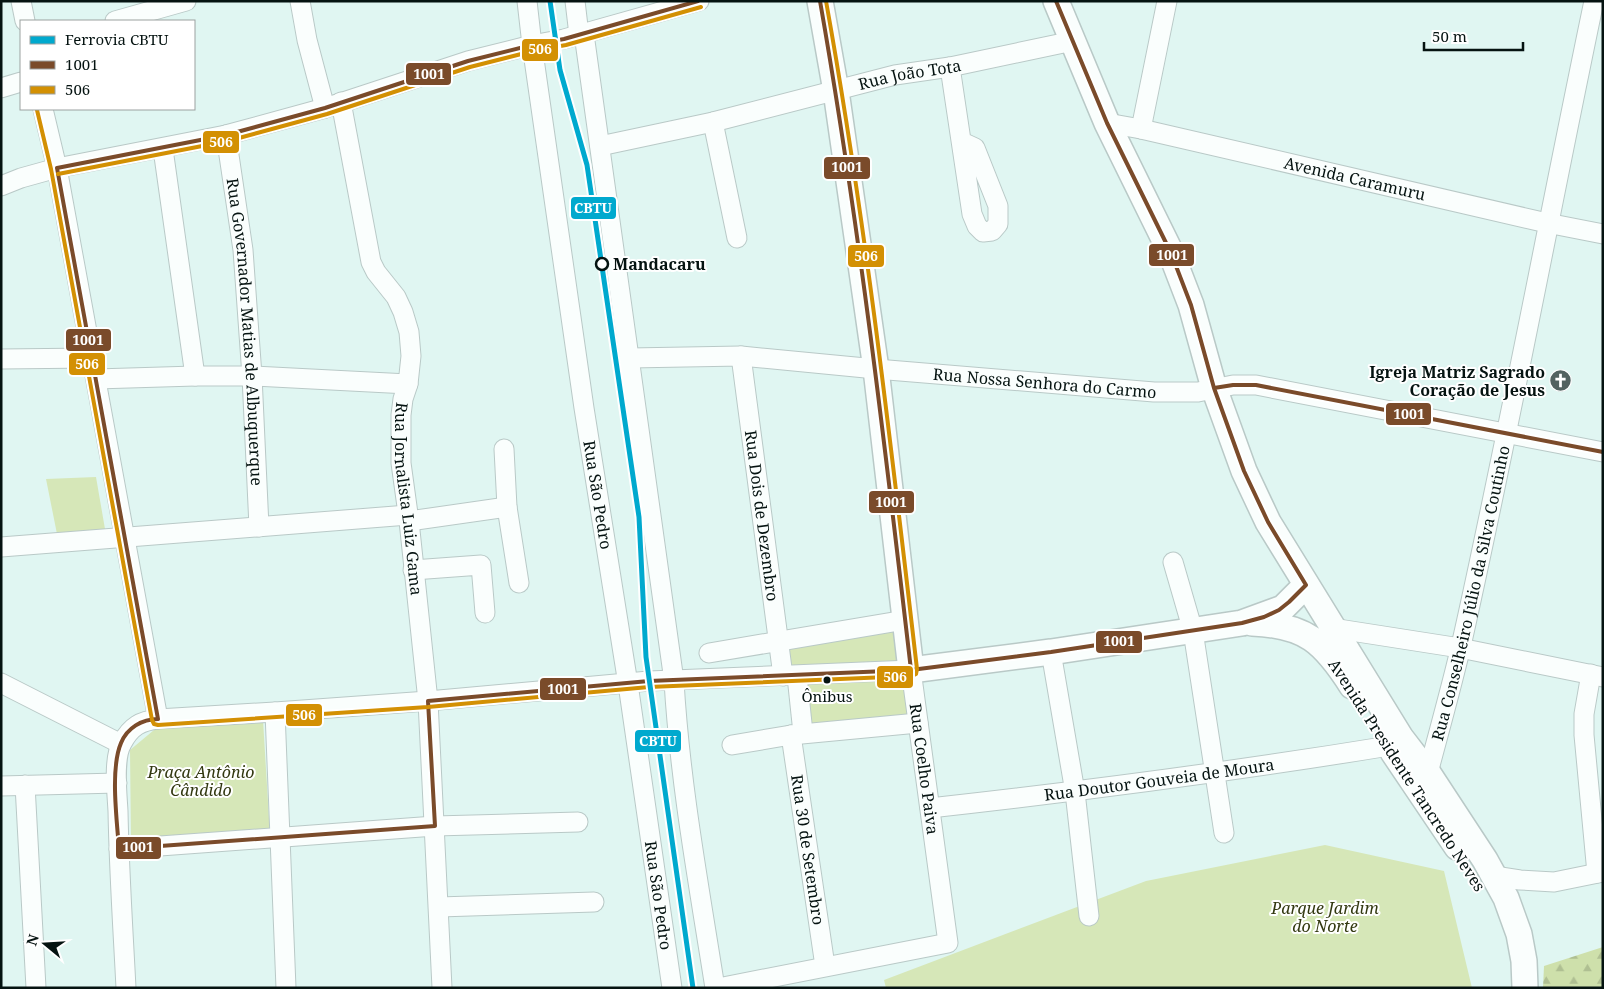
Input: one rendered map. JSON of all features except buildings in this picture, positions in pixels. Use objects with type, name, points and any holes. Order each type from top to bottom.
[{"type":"main road","name":"Rua Coelho Paiva","points":[[820,1],[836,91],[876,369],[911,670]]},
{"type":"main road","name":"Avenida Presidente Tancredo Neves","points":[[1056,1],[1107,123],[1171,253],[1191,306],[1214,388],[1244,471],[1268,522],[1401,738],[1428,773],[1494,876],[1506,898],[1519,934],[1524,961],[1525,988]]},
{"type":"main road","points":[[911,670],[1193,632],[1242,623],[1283,608],[1306,585]]},
{"type":"main road","name":"Avenida Presidente Tancredo Neves","points":[[1242,623],[1284,626],[1311,637],[1324,648],[1345,675],[1389,746],[1466,862],[1490,905],[1505,945],[1512,988]]},
{"type":"street","points":[[21,1],[25,20]]},
{"type":"street","points":[[119,20],[186,1]]},
{"type":"street","name":"Rua Jornalista Luiz Gama","points":[[300,1],[307,40],[333,105],[371,262],[376,272],[396,297],[409,332],[408,384],[403,399],[400,438],[401,463],[428,701],[442,988]]},
{"type":"street","name":"Rua São Pedro","points":[[527,1],[584,408],[628,684],[672,988]]},
{"type":"street","points":[[575,1],[600,146],[674,682],[676,716],[689,817],[716,988],[825,966]]},
{"type":"street","points":[[1,186],[21,178],[58,168],[163,149],[226,135],[333,105],[468,61],[556,41],[699,1]]},
{"type":"street","points":[[1140,129],[1167,1]]},
{"type":"street","points":[[1594,1],[1603,3]]},
{"type":"street","name":"Rua Conselheiro Júlio da Silva Coutinho","points":[[1428,773],[1460,648],[1594,1]]},
{"type":"street","name":"Rua João Tota","points":[[600,146],[713,122],[895,76],[950,67],[1073,41]]},
{"type":"street","points":[[950,67],[962,142]]},
{"type":"street","points":[[1,88],[20,82]]},
{"type":"street","points":[[43,110],[58,168],[158,718]]},
{"type":"street","points":[[713,122],[737,238]]},
{"type":"street","name":"Avenida Caramuru","points":[[1107,123],[1140,129],[1547,224],[1603,234]]},
{"type":"street","name":"Rua Governador Matias de Albuquerque","points":[[226,135],[243,250],[252,376],[259,527]]},
{"type":"street","points":[[163,149],[195,376]]},
{"type":"street","name":"Rua Nossa Senhora do Carmo","points":[[630,358],[741,356],[1154,392],[1198,392],[1233,384],[1256,385],[1603,452]]},
{"type":"street","name":"Rua Dois de Dezembro","points":[[741,356],[778,640],[790,676]]},
{"type":"street","points":[[1,359],[92,358]]},
{"type":"street","points":[[96,379],[252,376],[408,384]]},
{"type":"street","points":[[504,450],[507,506],[519,583]]},
{"type":"street","points":[[1,547],[124,536],[408,518],[507,506]]},
{"type":"street","points":[[1173,562],[1193,632],[1224,833]]},
{"type":"street","points":[[414,570],[481,565],[486,613]]},
{"type":"street","points":[[709,653],[905,620]]},
{"type":"street","points":[[1332,628],[1460,648],[1597,676],[1585,707],[1584,734],[1600,872],[1554,882],[1494,876]]},
{"type":"street","points":[[1051,652],[1075,792],[1089,916]]},
{"type":"street","points":[[126,988],[119,849],[118,760],[121,744],[130,731],[143,721],[158,718],[428,701],[649,681],[674,682],[911,670]]},
{"type":"street","name":"Rua Coelho Paiva","points":[[825,966],[948,943],[911,670]]},
{"type":"street","name":"Rua 30 de Setembro","points":[[790,676],[825,966]]},
{"type":"street","points":[[1,683],[121,744]]},
{"type":"street","points":[[275,712],[286,988]]},
{"type":"street","points":[[732,745],[797,734],[918,723]]},
{"type":"street","name":"Rua Doutor Gouveia de Moura","points":[[930,808],[1075,792],[1389,746]]},
{"type":"street","points":[[1,786],[117,783]]},
{"type":"street","points":[[26,786],[36,988]]},
{"type":"street","points":[[119,849],[435,826],[578,822]]},
{"type":"street","points":[[439,907],[594,902]]},
{"type":"green space","points":[[96,477],[105,529],[57,534],[46,479]]},
{"type":"green space","points":[[902,626],[903,663],[788,672],[786,642]]},
{"type":"green space","points":[[905,676],[912,715],[799,728],[795,683]]},
{"type":"green space","name":"Praça Antônio Cândido","points":[[263,720],[270,835],[131,843],[130,750],[160,725]]},
{"type":"green space","name":"Parque Jardim do Norte","points":[[1325,845],[1444,871],[1472,988],[886,988],[884,980],[1146,881]]},
{"type":"green space","points":[[1603,947],[1603,988],[1543,988],[1544,966]]},
{"type":"rail line","name":"CBTU","points":[[550,1],[560,70],[587,165],[639,517],[646,657],[693,988]]},
{"type":"transit line","name":"1001","points":[[698,1],[564,39],[468,61],[325,108],[226,135],[57,168],[158,719],[152,719],[136,725],[127,733],[121,743],[115,781],[119,849],[435,826],[428,701],[649,681],[911,670],[1051,652],[1242,623],[1264,617],[1279,610],[1289,602],[1306,585],[1268,522],[1244,471],[1214,388],[1191,305],[1171,253],[1107,123],[1056,1]]},
{"type":"transit line","name":"1001","points":[[820,1],[859,251],[911,670]]},
{"type":"transit line","name":"506","points":[[37,110],[51,169],[154,724],[428,707],[649,687],[912,676],[916,674],[917,669],[877,335],[866,251],[826,1]]},
{"type":"transit line","name":"506","points":[[58,174],[228,141],[327,114],[470,67],[533,51],[566,45],[701,7]]},
{"type":"transit line","name":"1001","points":[[1214,388],[1233,385],[1256,385],[1603,452]]},
{"type":"place","name":"Mandacaru","points":[[602,264]]},
{"type":"place","name":"Igreja Matriz Sagrado Coração de Jesus","points":[[1561,381]]},
{"type":"place","name":"Ônibus","points":[[827,680]]}]
